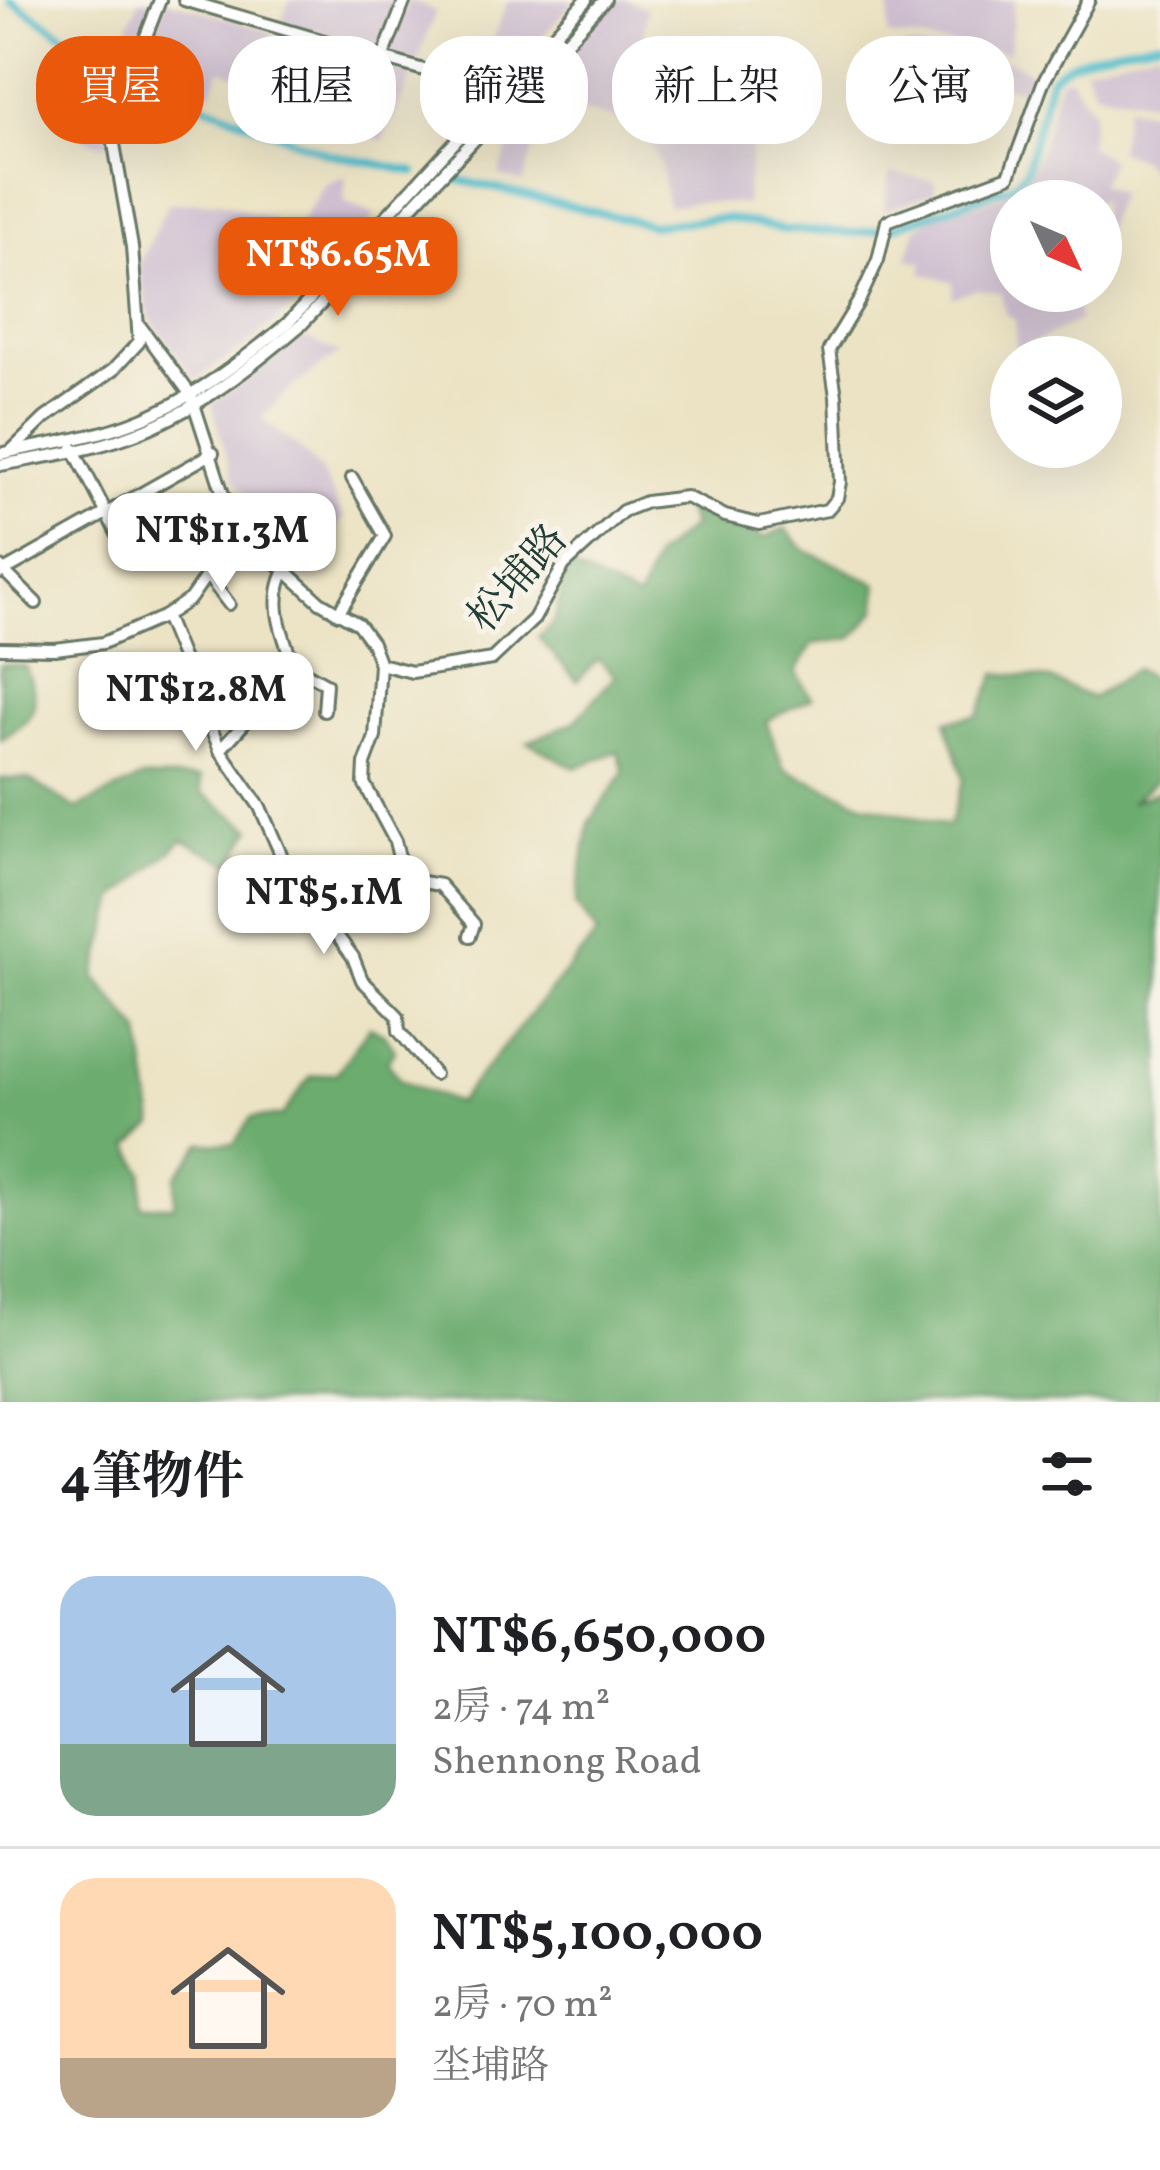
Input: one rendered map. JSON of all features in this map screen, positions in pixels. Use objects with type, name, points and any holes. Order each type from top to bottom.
[{"type":"street","points":[[3,458],[45,418],[129,356],[139,342],[112,127],[160,0]]},
{"type":"street","points":[[184,0],[312,36]]},
{"type":"street","points":[[391,36],[405,0]]},
{"type":"street","points":[[553,36],[586,0]]},
{"type":"street","points":[[571,36],[605,0]]},
{"type":"street","name":"松埔路","points":[[380,664],[412,672],[491,659],[534,619],[564,565],[623,511],[646,502],[686,497],[725,516],[759,524],[827,510],[837,498],[840,482],[829,350],[860,299],[886,230],[1002,181],[1013,172],[1042,83],[1089,0]]},
{"type":"street","points":[[193,400],[288,323],[454,144]]},
{"type":"street","points":[[3,458],[73,446],[193,400],[254,365],[302,324],[470,144]]},
{"type":"street","points":[[140,326],[193,400],[227,513],[238,530],[366,633],[380,664],[375,737],[364,783],[395,842],[402,869],[416,880],[440,885],[474,924],[470,936]]},
{"type":"street","points":[[73,446],[129,557]]},
{"type":"street","points":[[36,603],[1,570],[212,453]]},
{"type":"street","points":[[338,614],[386,536],[352,478]]},
{"type":"street","points":[[0,649],[104,643],[165,616],[190,599],[238,530]]},
{"type":"street","points":[[286,569],[275,598],[286,641],[295,666],[326,684],[324,711]]},
{"type":"street","points":[[207,575],[229,604]]},
{"type":"street","points":[[165,616],[220,750],[260,807],[286,866],[353,957],[362,980],[398,1016],[399,1031],[434,1074]]},
{"type":"street","points":[[220,750],[251,716]]},
{"type":"shaded area","points":[[139,0],[154,0],[138,36],[124,36]]},
{"type":"shaded area","points":[[166,0],[273,32],[271,36],[228,36],[228,72],[220,70],[211,93],[204,91],[204,36],[151,36]]},
{"type":"shaded area","points":[[290,0],[399,0],[385,36],[334,36],[281,21]]},
{"type":"shaded area","points":[[408,0],[436,11],[427,36],[420,36],[417,62],[396,57],[395,36]]},
{"type":"shaded area","points":[[508,0],[575,0],[543,36],[493,36]]},
{"type":"shaded area","points":[[610,0],[647,8],[643,36],[612,36],[612,118],[588,112],[588,36],[576,36]]},
{"type":"shaded area","points":[[890,0],[1015,0],[1011,36],[888,36]]},
{"type":"shaded area","points":[[1160,48],[1160,103],[1095,91],[1084,67]]},
{"type":"shaded area","points":[[1014,62],[1035,76],[1030,90],[1014,87]]},
{"type":"shaded area","points":[[396,66],[413,73],[396,112]]},
{"type":"shaded area","points":[[1069,76],[1093,112],[1089,146],[1111,161],[1101,180],[1024,180],[1039,154],[1060,79]]},
{"type":"shaded area","points":[[1126,106],[1160,113],[1160,182],[1141,160],[1118,150]]},
{"type":"shaded area","points":[[509,144],[535,144],[523,183],[499,175]]},
{"type":"shaded area","points":[[650,144],[752,144],[745,204],[667,206],[661,165]]},
{"type":"shaded area","points":[[890,173],[936,181],[934,193],[884,210]]},
{"type":"shaded area","points":[[346,176],[344,202],[376,215],[306,294],[253,341],[195,380],[149,318],[139,264],[168,203],[220,202],[297,228],[325,184]]},
{"type":"shaded area","points":[[990,200],[990,291],[976,289],[952,298],[953,282],[922,273],[923,262],[907,259],[916,228],[936,216]]},
{"type":"shaded area","points":[[1078,312],[1079,321],[1048,336],[1016,336],[1015,320],[1005,314]]},
{"type":"shaded area","points":[[304,337],[339,353],[290,389],[261,418],[321,471],[344,518],[305,558],[233,479],[212,404]]},
{"type":"green space","points":[[683,503],[765,538],[785,528],[803,549],[877,584],[877,609],[853,638],[813,644],[795,672],[812,698],[766,721],[784,769],[863,803],[949,826],[964,779],[946,721],[978,715],[997,673],[1049,679],[1092,698],[1135,669],[1160,684],[1160,724],[1148,738],[1156,781],[1130,802],[1160,791],[1160,1402],[0,1402],[0,779],[28,779],[76,809],[142,778],[200,778],[202,793],[252,829],[231,864],[183,840],[116,899],[95,977],[141,1033],[154,1125],[130,1146],[143,1172],[141,1206],[174,1206],[176,1176],[202,1143],[234,1144],[251,1118],[282,1116],[310,1077],[337,1073],[369,1027],[385,1035],[395,1050],[387,1061],[401,1080],[457,1103],[597,934],[576,904],[589,823],[624,772],[618,751],[575,768],[528,742],[574,722],[615,676],[598,659],[577,681],[538,637],[554,622],[568,566],[638,600],[656,556],[692,527]]},
{"type":"green space","points":[[0,664],[25,666],[34,701],[29,717],[0,740]]},
{"type":"waterway","points":[[10,0],[121,71],[326,153],[415,172]]},
{"type":"waterway","points":[[455,179],[652,225],[726,218],[785,230],[858,233],[894,227],[1014,185],[1026,170],[1050,78],[1087,56],[1160,40]]}]
